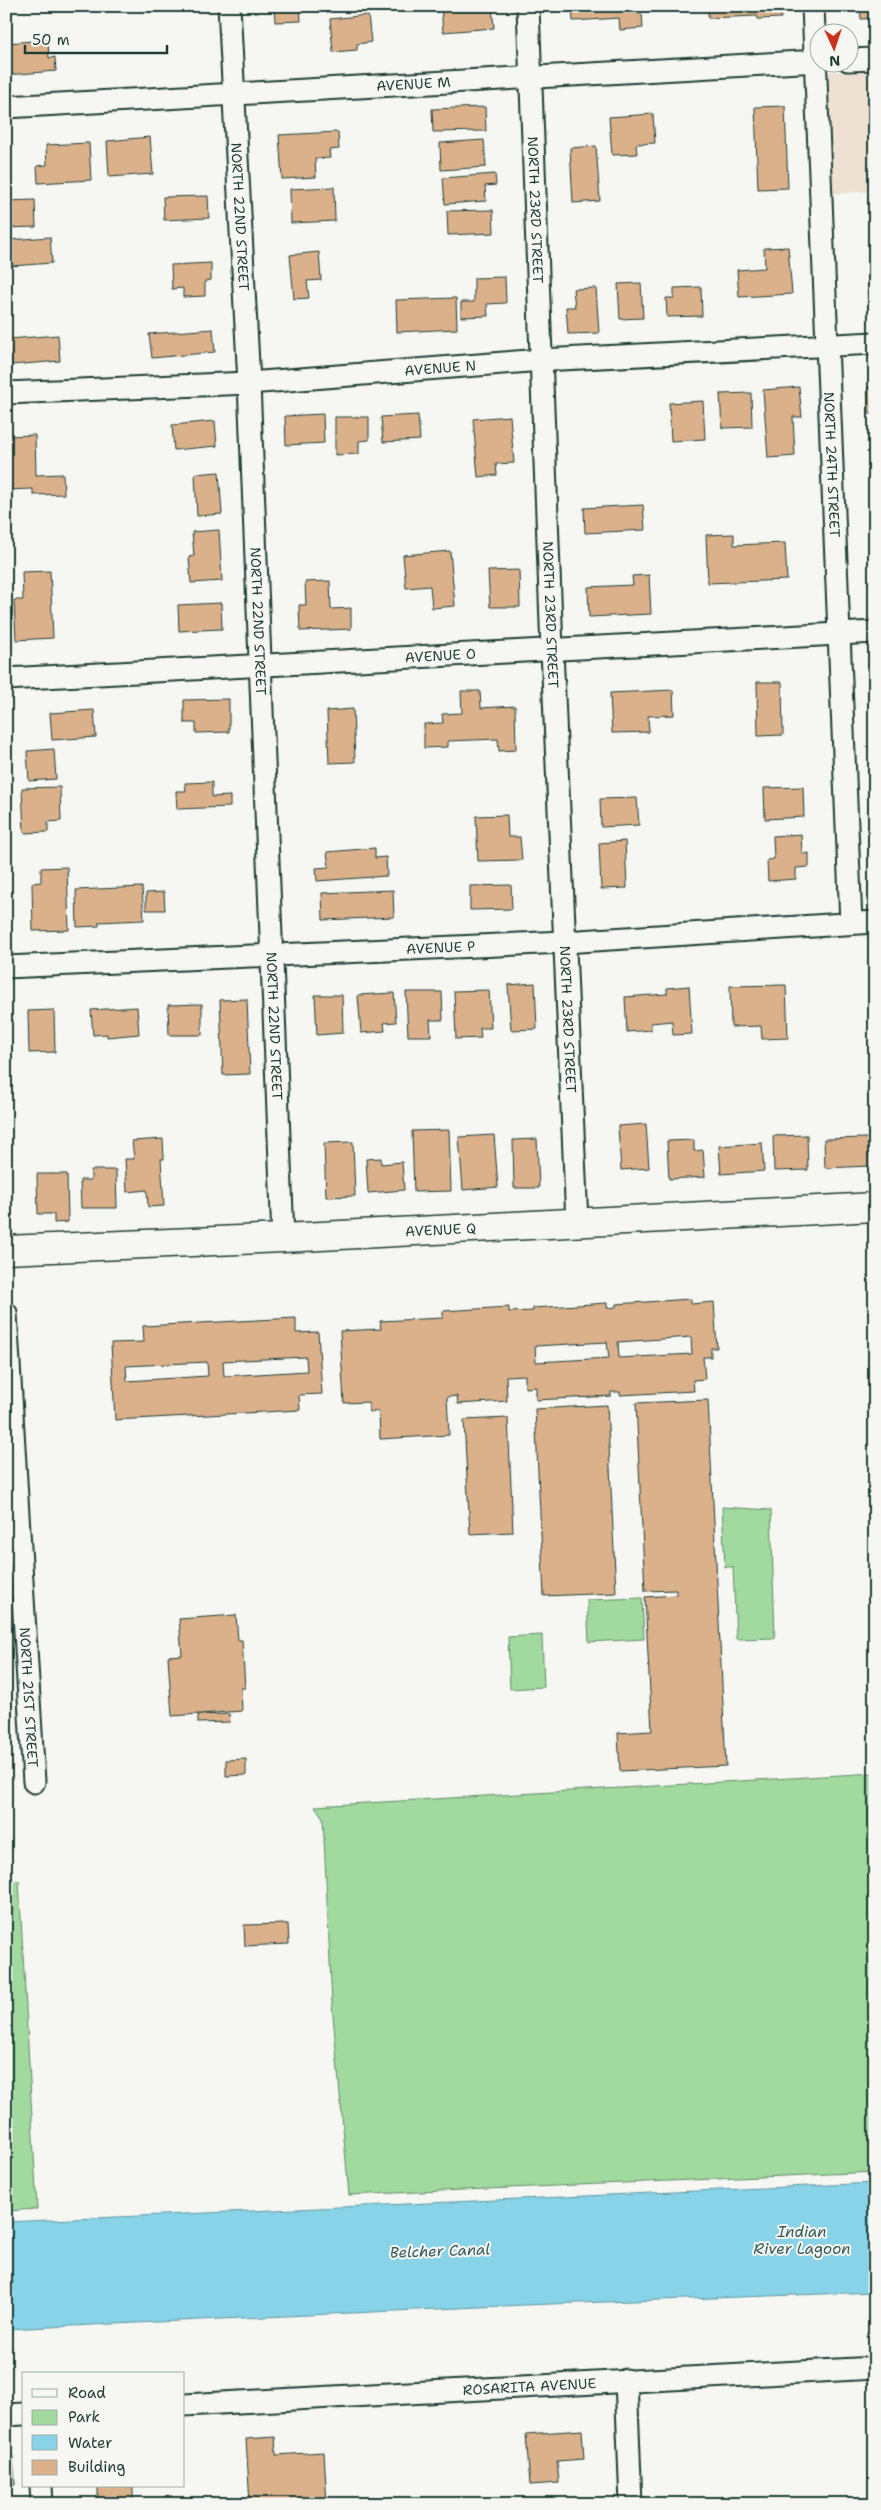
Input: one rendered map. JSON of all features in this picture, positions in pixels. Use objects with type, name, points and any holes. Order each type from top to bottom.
[{"type":"street","name":"NORTH 22ND STREET","points":[[229,6],[249,383],[283,1238]]},
{"type":"street","name":"NORTH 23RD STREET","points":[[528,6],[576,1223]]},
{"type":"street","name":"NORTH 24TH STREET","points":[[813,6],[814,22]]},
{"type":"street","points":[[858,59],[875,58]]},
{"type":"street","name":"AVENUE M","points":[[6,106],[233,95],[531,75],[808,61]]},
{"type":"street","name":"NORTH 24TH STREET","points":[[816,72],[850,923]]},
{"type":"street","name":"AVENUE N","points":[[6,393],[249,383],[542,360],[875,343]]},
{"type":"street","name":"AVENUE O","points":[[6,679],[875,632]]},
{"type":"street","name":"AVENUE P","points":[[6,967],[564,942],[875,922]]},
{"type":"street","name":"AVENUE Q","points":[[6,1250],[283,1238],[875,1207]]},
{"type":"street","name":"NORTH 21ST STREET","points":[[6,1313],[34,1782]]},
{"type":"street","name":"ROSARITA AVENUE","points":[[185,2405],[875,2368]]},
{"type":"street","points":[[626,2380],[631,2504]]},
{"type":"street","points":[[6,2415],[22,2414]]},
{"type":"street","points":[[41,2488],[42,2504]]},
{"type":"shaded area","points":[[875,70],[875,191],[830,194],[825,72]]},
{"type":"green space","points":[[722,1507],[771,1510],[775,1638],[736,1639],[733,1567],[725,1567]]},
{"type":"green space","points":[[642,1598],[644,1639],[589,1642],[587,1600]]},
{"type":"green space","points":[[542,1635],[544,1687],[510,1689],[508,1637]]},
{"type":"green space","points":[[875,1773],[875,2172],[349,2195],[332,2004],[323,1818],[315,1806]]},
{"type":"green space","points":[[19,1881],[37,2209],[6,2211],[6,1882]]},
{"type":"water","name":"Indian River Lagoon","points":[[875,2183],[875,2292],[524,2305],[6,2329],[6,2222]]},
{"type":"building","points":[[274,6],[300,6],[301,21],[275,22]]},
{"type":"building","points":[[441,6],[492,6],[494,28],[443,32]]},
{"type":"building","points":[[572,6],[637,6],[638,14],[642,14],[643,28],[620,30],[619,18],[573,21]]},
{"type":"building","points":[[708,6],[781,6],[781,18],[758,19],[757,16],[708,18]]},
{"type":"building","points":[[860,6],[875,6],[875,18],[861,19]]},
{"type":"building","points":[[368,15],[371,42],[357,44],[357,50],[333,52],[330,19]]},
{"type":"building","points":[[48,40],[49,58],[55,57],[56,71],[6,75],[6,43]]},
{"type":"building","points":[[785,106],[788,188],[758,189],[755,107]]},
{"type":"building","points":[[485,107],[486,131],[433,132],[432,109]]},
{"type":"building","points":[[653,114],[655,143],[636,144],[637,154],[612,155],[609,117]]},
{"type":"building","points":[[338,132],[339,149],[329,150],[330,158],[315,159],[316,177],[282,179],[279,135]]},
{"type":"building","points":[[150,137],[153,174],[109,177],[107,141]]},
{"type":"building","points":[[484,140],[486,167],[441,170],[440,143]]},
{"type":"building","points":[[89,143],[91,180],[38,183],[37,166],[47,165],[46,145]]},
{"type":"building","points":[[596,146],[600,201],[573,203],[570,148]]},
{"type":"building","points":[[495,174],[496,185],[485,186],[486,201],[445,204],[443,178]]},
{"type":"building","points":[[334,187],[335,221],[291,223],[290,189]]},
{"type":"building","points":[[208,196],[209,218],[164,220],[163,197]]},
{"type":"building","points":[[35,200],[36,227],[6,228],[6,201]]},
{"type":"building","points":[[493,210],[494,233],[448,235],[447,211]]},
{"type":"building","points":[[50,237],[52,263],[11,266],[9,240]]},
{"type":"building","points":[[788,247],[792,294],[739,297],[737,270],[765,268],[764,248]]},
{"type":"building","points":[[319,252],[321,280],[307,281],[309,298],[294,299],[290,255]]},
{"type":"building","points":[[211,263],[211,280],[205,281],[205,296],[183,297],[183,288],[172,289],[171,265]]},
{"type":"building","points":[[868,263],[875,263],[875,306],[869,307]]},
{"type":"building","points":[[505,277],[506,303],[487,304],[488,316],[461,317],[461,302],[474,302],[474,278]]},
{"type":"building","points":[[641,283],[643,318],[620,319],[618,284]]},
{"type":"building","points":[[701,287],[702,316],[667,317],[666,298],[674,298],[674,288]]},
{"type":"building","points":[[596,288],[599,333],[568,334],[566,307],[575,307],[573,289]]},
{"type":"building","points":[[456,298],[457,329],[397,332],[396,300]]},
{"type":"building","points":[[213,329],[215,352],[152,358],[149,334]]},
{"type":"building","points":[[58,335],[60,361],[11,365],[9,339]]},
{"type":"building","points":[[799,387],[802,417],[793,417],[795,456],[768,458],[763,390]]},
{"type":"building","points":[[868,387],[875,387],[875,414],[869,414]]},
{"type":"building","points":[[751,393],[752,427],[722,428],[720,394]]},
{"type":"building","points":[[703,401],[705,439],[671,441],[669,403]]},
{"type":"building","points":[[323,414],[324,443],[286,445],[285,416]]},
{"type":"building","points":[[418,415],[420,440],[383,442],[381,417]]},
{"type":"building","points":[[510,416],[514,463],[496,464],[497,475],[478,477],[473,419]]},
{"type":"building","points":[[335,417],[369,417],[369,440],[359,441],[359,454],[335,455]]},
{"type":"building","points":[[215,421],[217,446],[174,450],[172,425]]},
{"type":"building","points":[[35,435],[36,475],[63,474],[64,494],[33,495],[33,489],[6,490],[6,436]]},
{"type":"building","points":[[219,472],[222,514],[197,516],[195,474]]},
{"type":"building","points":[[643,505],[645,530],[585,533],[584,508]]},
{"type":"building","points":[[219,530],[222,581],[191,583],[189,557],[194,556],[192,532]]},
{"type":"building","points":[[734,534],[734,545],[785,543],[787,580],[708,583],[706,535]]},
{"type":"building","points":[[450,551],[455,606],[432,608],[430,586],[406,588],[403,555]]},
{"type":"building","points":[[519,570],[520,607],[490,607],[488,571]]},
{"type":"building","points":[[50,571],[53,638],[16,640],[14,600],[23,600],[22,572]]},
{"type":"building","points":[[649,575],[651,614],[589,617],[588,587],[633,585],[632,576]]},
{"type":"building","points":[[330,581],[331,609],[351,608],[351,629],[300,631],[299,605],[306,605],[305,582]]},
{"type":"building","points":[[221,603],[222,629],[179,631],[178,605]]},
{"type":"building","points":[[757,682],[782,682],[783,735],[758,736]]},
{"type":"building","points":[[673,690],[674,715],[648,716],[649,732],[612,733],[610,693]]},
{"type":"building","points":[[461,691],[480,691],[481,708],[515,706],[516,750],[499,751],[498,739],[448,741],[448,747],[424,748],[424,724],[443,723],[442,714],[462,713]]},
{"type":"building","points":[[229,699],[229,732],[196,733],[196,723],[184,723],[184,700]]},
{"type":"building","points":[[353,709],[355,762],[329,763],[327,711]]},
{"type":"building","points":[[94,710],[96,737],[52,740],[50,713]]},
{"type":"building","points":[[54,749],[56,779],[29,781],[27,751]]},
{"type":"building","points":[[212,782],[212,797],[230,796],[230,807],[177,809],[176,791],[186,791],[185,783]]},
{"type":"building","points":[[60,787],[61,821],[48,822],[48,832],[24,833],[22,788]]},
{"type":"building","points":[[803,787],[804,817],[765,819],[764,788]]},
{"type":"building","points":[[637,798],[639,825],[601,827],[600,799]]},
{"type":"building","points":[[507,815],[508,837],[520,837],[522,860],[478,861],[476,816]]},
{"type":"building","points":[[801,834],[802,854],[809,853],[809,867],[796,868],[796,879],[768,881],[767,860],[774,859],[773,836]]},
{"type":"building","points":[[625,841],[627,888],[601,889],[599,843]]},
{"type":"building","points":[[375,848],[375,858],[386,857],[387,876],[317,881],[316,868],[329,867],[327,852]]},
{"type":"building","points":[[67,867],[69,930],[33,931],[32,883],[41,882],[41,868]]},
{"type":"building","points":[[511,885],[512,909],[470,910],[470,886]]},
{"type":"building","points":[[142,887],[144,920],[99,922],[99,926],[77,927],[76,890]]},
{"type":"building","points":[[393,890],[394,917],[323,920],[322,893]]},
{"type":"building","points":[[164,892],[165,910],[146,910],[146,893]]},
{"type":"building","points":[[535,983],[537,1029],[511,1030],[508,985]]},
{"type":"building","points":[[786,985],[788,1038],[762,1039],[761,1026],[731,1027],[730,986]]},
{"type":"building","points":[[689,986],[692,1034],[673,1035],[672,1021],[651,1023],[651,1030],[627,1032],[625,997],[667,994],[667,988]]},
{"type":"building","points":[[489,990],[491,1028],[480,1028],[481,1038],[456,1039],[454,991]]},
{"type":"building","points":[[406,992],[442,992],[443,1020],[430,1020],[431,1036],[408,1036]]},
{"type":"building","points":[[394,993],[396,1022],[384,1023],[385,1031],[361,1033],[358,995]]},
{"type":"building","points":[[315,995],[342,995],[343,1033],[317,1035]]},
{"type":"building","points":[[247,999],[250,1074],[223,1075],[220,1000]]},
{"type":"building","points":[[202,1004],[202,1035],[169,1035],[168,1005]]},
{"type":"building","points":[[137,1007],[139,1034],[107,1037],[107,1034],[93,1035],[91,1010]]},
{"type":"building","points":[[54,1010],[55,1052],[29,1053],[28,1011]]},
{"type":"building","points":[[646,1124],[649,1168],[621,1170],[618,1126]]},
{"type":"building","points":[[449,1130],[451,1191],[414,1192],[412,1131]]},
{"type":"building","points":[[494,1135],[498,1187],[463,1190],[459,1137]]},
{"type":"building","points":[[807,1135],[808,1170],[774,1171],[773,1136]]},
{"type":"building","points":[[869,1138],[870,1166],[825,1168],[824,1139]]},
{"type":"building","points":[[163,1139],[164,1159],[161,1159],[164,1206],[148,1207],[147,1190],[127,1192],[125,1159],[134,1159],[132,1141]]},
{"type":"building","points":[[537,1139],[539,1188],[514,1188],[513,1140]]},
{"type":"building","points":[[694,1140],[694,1151],[703,1150],[705,1177],[669,1179],[667,1141]]},
{"type":"building","points":[[353,1142],[355,1196],[326,1197],[324,1143]]},
{"type":"building","points":[[762,1143],[764,1171],[721,1174],[719,1146]]},
{"type":"building","points":[[381,1158],[381,1164],[402,1162],[404,1190],[368,1193],[366,1159]]},
{"type":"building","points":[[91,1170],[116,1170],[117,1208],[81,1208],[80,1180],[91,1180]]},
{"type":"building","points":[[37,1174],[67,1174],[68,1222],[54,1223],[54,1214],[38,1214]]},
{"type":"building","points":[[691,1299],[691,1304],[714,1302],[717,1348],[711,1348],[711,1357],[703,1357],[705,1379],[693,1380],[694,1391],[620,1395],[620,1392],[611,1392],[611,1396],[536,1400],[536,1387],[525,1388],[525,1375],[506,1376],[507,1401],[458,1404],[457,1396],[447,1397],[449,1435],[380,1439],[379,1411],[369,1412],[368,1402],[344,1403],[340,1331],[381,1329],[380,1321],[443,1318],[443,1311],[509,1307],[509,1312],[533,1311],[533,1308],[607,1303],[607,1308],[616,1307],[616,1304]],"holes":[[[691,1337],[692,1354],[619,1358],[618,1342]],[[607,1342],[609,1358],[536,1362],[535,1346]]]},
{"type":"building","points":[[296,1318],[296,1333],[318,1332],[322,1394],[299,1395],[300,1410],[115,1420],[111,1343],[144,1342],[143,1326]],"holes":[[[306,1357],[307,1371],[224,1376],[223,1361]],[[207,1362],[208,1376],[127,1381],[126,1366]]]},
{"type":"building","points":[[708,1400],[726,1766],[620,1771],[618,1733],[652,1731],[645,1597],[676,1595],[676,1590],[645,1591],[636,1403]]},
{"type":"building","points":[[607,1405],[616,1593],[544,1596],[535,1409]]},
{"type":"building","points":[[508,1418],[513,1532],[470,1534],[464,1420]]},
{"type":"building","points":[[236,1615],[238,1640],[242,1640],[245,1688],[241,1688],[242,1711],[172,1716],[168,1656],[182,1655],[179,1619]]},
{"type":"building","points":[[229,1714],[230,1722],[198,1723],[198,1715]]},
{"type":"building","points":[[246,1759],[246,1775],[226,1776],[226,1760]]},
{"type":"building","points":[[288,1924],[289,1944],[245,1946],[244,1925]]},
{"type":"building","points":[[582,2430],[584,2459],[557,2461],[559,2483],[530,2485],[526,2434]]},
{"type":"building","points":[[275,2437],[276,2455],[324,2452],[327,2504],[250,2504],[246,2439]]},
{"type":"building","points":[[13,2456],[15,2485],[6,2486],[6,2457]]},
{"type":"building","points":[[98,2488],[133,2488],[133,2503],[98,2504]]},
{"type":"water label","name":"Belcher Canal","points":[[440,2251]]}]
